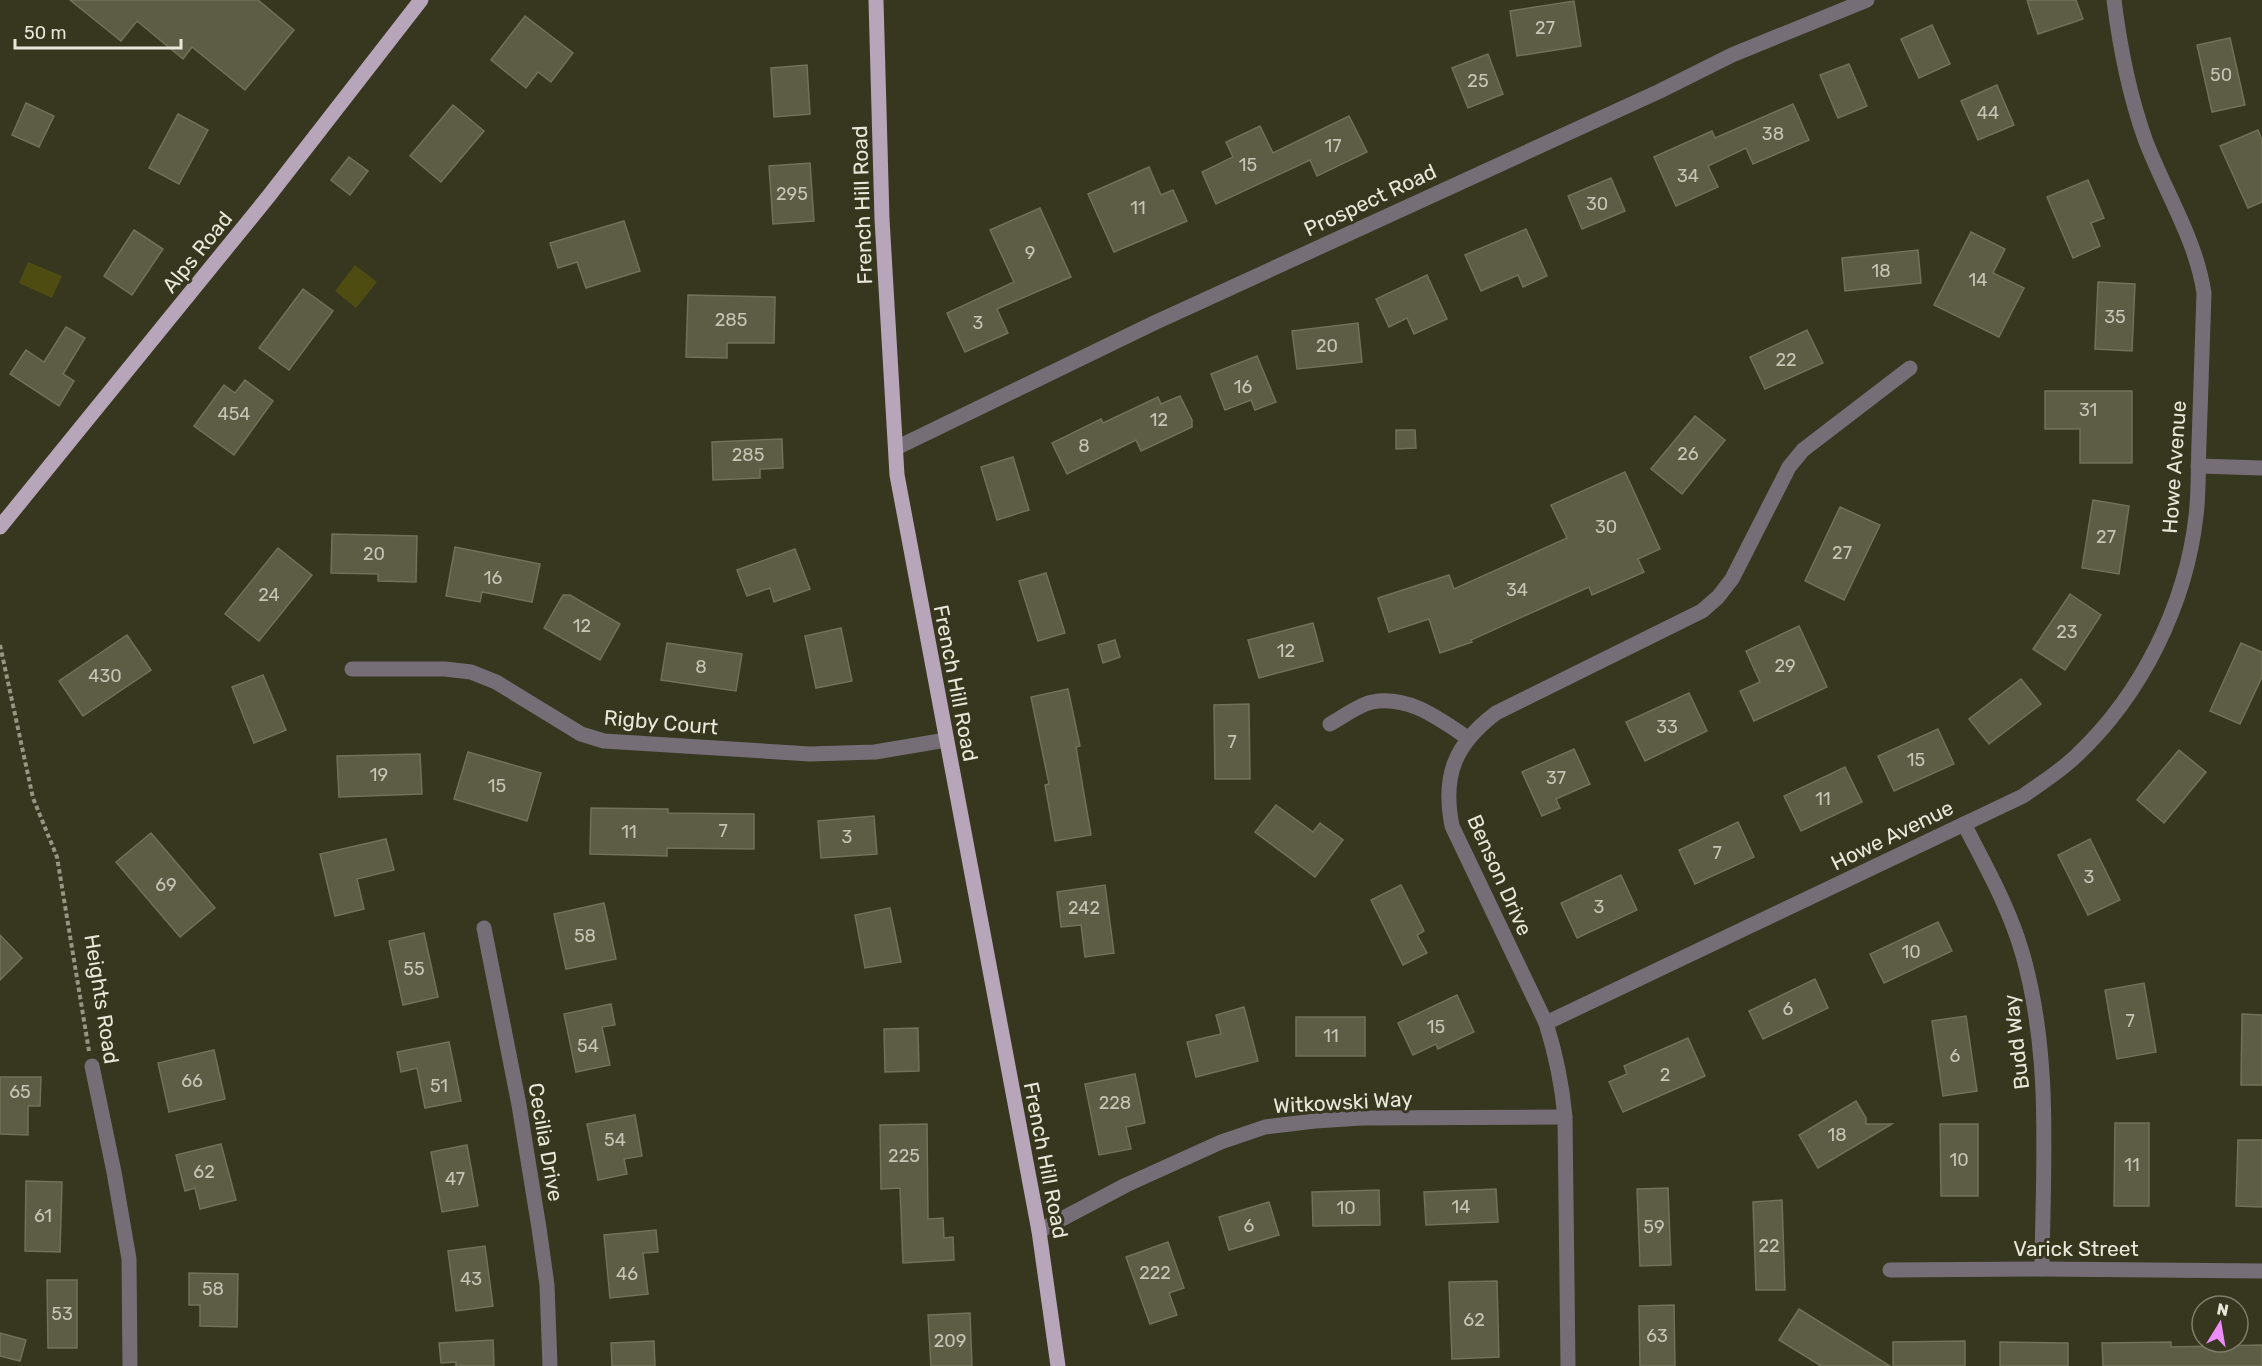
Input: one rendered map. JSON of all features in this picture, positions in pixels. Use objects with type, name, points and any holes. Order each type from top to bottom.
[{"type":"main road","name":"Alps Road","points":[[0,527],[268,197],[421,0]]},
{"type":"main road","name":"French Hill Road","points":[[876,0],[882,219],[897,475],[1038,1231],[1058,1366]]},
{"type":"street","name":"Prospect Road","points":[[896,448],[1176,313],[1660,91],[1732,55],[1867,0]]},
{"type":"street","name":"Howe Avenue","points":[[1546,1023],[2023,796],[2056,774],[2077,756],[2133,689],[2169,617],[2187,562],[2196,516],[2204,293],[2201,270],[2146,140],[2131,95],[2120,48],[2114,0]]},
{"type":"street","name":"Benson Drive","points":[[1568,1366],[1564,1117],[1557,1058],[1546,1023],[1452,826],[1448,805],[1448,783],[1454,762],[1478,726],[1496,713],[1701,611],[1718,597],[1732,579],[1789,468],[1803,450],[1910,368]]},
{"type":"street","points":[[2198,466],[2262,468]]},
{"type":"street","name":"Rigby Court","points":[[352,669],[445,669],[471,672],[496,682],[581,734],[604,741],[810,754],[875,752],[946,740]]},
{"type":"street","points":[[1330,724],[1370,703],[1402,703],[1425,710],[1468,738]]},
{"type":"street","name":"Budd Way","points":[[1964,824],[2005,904],[2022,950],[2034,998],[2041,1048],[2044,1100],[2042,1269]]},
{"type":"street","name":"Cecilia Drive","points":[[484,928],[519,1105],[539,1228],[547,1285],[550,1366]]},
{"type":"street","name":"Heights Road","points":[[92,1066],[129,1259],[130,1366]]},
{"type":"street","name":"Witkowski Way","points":[[1038,1231],[1158,1170],[1221,1142],[1265,1127],[1362,1118],[1564,1117]]},
{"type":"street","name":"Varick Street","points":[[1890,1270],[2262,1271]]},
{"type":"path","name":"Heights Road","points":[[0,645],[33,798],[57,857],[92,1066]]},
{"type":"shaded area","points":[[28,262],[62,276],[52,298],[19,283]]},
{"type":"shaded area","points":[[355,265],[377,282],[356,308],[335,291]]},
{"type":"building","points":[[70,0],[258,0],[294,30],[245,90],[192,47],[183,59],[137,21],[121,41]]},
{"type":"building","points":[[2027,0],[2076,0],[2083,19],[2038,34]]},
{"type":"building","points":[[1574,1],[1581,46],[1517,56],[1510,11]]},
{"type":"building","points":[[525,16],[573,53],[551,82],[538,72],[526,88],[491,60]]},
{"type":"building","points":[[1932,25],[1950,64],[1919,78],[1901,39]]},
{"type":"building","points":[[2230,38],[2245,105],[2212,112],[2197,45]]},
{"type":"building","points":[[1488,54],[1503,94],[1468,108],[1452,68]]},
{"type":"building","points":[[1849,64],[1867,106],[1838,118],[1820,75]]},
{"type":"building","points":[[807,65],[810,114],[774,117],[771,68]]},
{"type":"building","points":[[1997,85],[2014,125],[1978,140],[1961,101]]},
{"type":"building","points":[[26,103],[54,116],[39,147],[12,135]]},
{"type":"building","points":[[1793,104],[1809,140],[1753,164],[1746,148],[1708,166],[1718,187],[1676,206],[1654,157],[1712,131],[1715,138]]},
{"type":"building","points":[[453,105],[484,131],[441,182],[410,156]]},
{"type":"building","points":[[178,114],[208,130],[179,184],[149,168]]},
{"type":"building","points":[[1349,116],[1367,152],[1317,176],[1310,160],[1216,204],[1202,172],[1233,157],[1226,142],[1260,126],[1273,153]]},
{"type":"building","points":[[2258,130],[2262,140],[2262,202],[2248,208],[2220,146]]},
{"type":"building","points":[[349,157],[368,171],[350,195],[331,180]]},
{"type":"building","points":[[810,163],[814,221],[773,224],[769,166]]},
{"type":"building","points":[[1149,167],[1161,195],[1173,190],[1187,221],[1114,252],[1088,194]]},
{"type":"building","points":[[1611,178],[1625,211],[1582,229],[1568,196]]},
{"type":"building","points":[[2088,180],[2104,218],[2091,223],[2100,246],[2073,258],[2047,197]]},
{"type":"building","points":[[1040,208],[1071,277],[997,309],[1008,333],[965,352],[947,313],[1014,282],[990,230]]},
{"type":"building","points":[[624,221],[640,271],[586,288],[577,262],[558,268],[550,243]]},
{"type":"building","points":[[1526,229],[1547,276],[1523,287],[1518,275],[1481,291],[1465,255]]},
{"type":"building","points":[[134,230],[163,249],[132,295],[104,276]]},
{"type":"building","points":[[1971,232],[2005,249],[1993,273],[2024,288],[1999,337],[1934,305]]},
{"type":"building","points":[[1918,250],[1921,283],[1845,291],[1842,258]]},
{"type":"building","points":[[1427,275],[1447,319],[1414,334],[1407,318],[1389,327],[1376,299]]},
{"type":"building","points":[[2098,282],[2135,284],[2132,351],[2095,349]]},
{"type":"building","points":[[303,289],[333,311],[289,370],[259,348]]},
{"type":"building","points":[[688,295],[775,297],[774,343],[727,343],[727,358],[686,357]]},
{"type":"building","points":[[1358,323],[1362,362],[1297,369],[1292,331]]},
{"type":"building","points":[[66,327],[85,338],[63,374],[74,381],[59,406],[10,374],[26,350],[44,362]]},
{"type":"building","points":[[1807,330],[1823,363],[1765,389],[1750,357]]},
{"type":"building","points":[[1257,356],[1276,402],[1255,410],[1251,400],[1225,410],[1211,374]]},
{"type":"building","points":[[245,380],[273,401],[234,455],[194,426],[224,385],[235,393]]},
{"type":"building","points":[[2045,391],[2132,391],[2132,463],[2080,463],[2080,429],[2045,429]]},
{"type":"building","points":[[1180,396],[1192,420],[1192,427],[1141,451],[1136,440],[1067,474],[1052,443],[1101,419],[1103,423],[1158,397],[1161,404]]},
{"type":"building","points":[[1695,416],[1725,440],[1682,494],[1651,469]]},
{"type":"building","points":[[1396,430],[1415,430],[1416,448],[1396,449]]},
{"type":"building","points":[[782,439],[783,468],[760,469],[760,478],[713,480],[712,442]]},
{"type":"building","points":[[1013,457],[1029,510],[997,520],[981,467]]},
{"type":"building","points":[[1625,472],[1660,549],[1638,559],[1644,572],[1592,595],[1589,587],[1471,640],[1472,642],[1440,653],[1429,619],[1389,632],[1378,598],[1449,575],[1454,589],[1567,538],[1551,505]]},
{"type":"building","points":[[2093,500],[2129,506],[2119,574],[2082,568]]},
{"type":"building","points":[[1840,507],[1880,525],[1844,600],[1805,581]]},
{"type":"building","points":[[332,534],[417,536],[416,582],[378,581],[378,574],[331,573]]},
{"type":"building","points":[[455,547],[540,564],[532,602],[482,592],[480,602],[446,596]]},
{"type":"building","points":[[278,548],[312,575],[259,641],[225,614]]},
{"type":"building","points":[[795,549],[810,589],[774,602],[770,588],[747,596],[737,570]]},
{"type":"building","points":[[1046,573],[1065,633],[1038,641],[1019,581]]},
{"type":"building","points":[[2070,594],[2101,615],[2065,670],[2033,649]]},
{"type":"building","points":[[563,595],[570,595],[620,624],[600,660],[544,628]]},
{"type":"building","points":[[1313,623],[1323,661],[1259,678],[1248,640]]},
{"type":"building","points":[[1799,626],[1827,687],[1754,721],[1740,691],[1760,682],[1746,651]]},
{"type":"building","points":[[841,628],[852,681],[816,688],[805,636]]},
{"type":"building","points":[[127,635],[151,670],[83,716],[59,681]]},
{"type":"building","points":[[1115,640],[1120,657],[1103,663],[1098,645]]},
{"type":"building","points":[[667,643],[742,654],[736,691],[661,680]]},
{"type":"building","points":[[2241,643],[2262,652],[2262,677],[2240,724],[2210,711]]},
{"type":"building","points":[[263,675],[286,730],[254,743],[232,687]]},
{"type":"building","points":[[2021,679],[2041,704],[1989,744],[1969,719]]},
{"type":"building","points":[[1068,689],[1080,746],[1076,747],[1091,835],[1055,841],[1045,785],[1049,784],[1031,697]]},
{"type":"building","points":[[1689,693],[1707,731],[1645,761],[1626,722]]},
{"type":"building","points":[[1249,704],[1250,779],[1215,779],[1214,705]]},
{"type":"building","points":[[1938,729],[1954,764],[1894,791],[1878,756]]},
{"type":"building","points":[[1574,749],[1590,784],[1556,799],[1560,808],[1542,816],[1522,772]]},
{"type":"building","points":[[2179,750],[2206,772],[2164,823],[2137,800]]},
{"type":"building","points":[[468,752],[541,773],[527,821],[454,799]]},
{"type":"building","points":[[420,754],[422,794],[339,797],[337,756]]},
{"type":"building","points":[[1845,767],[1862,802],[1801,831],[1784,796]]},
{"type":"building","points":[[1276,805],[1313,832],[1320,823],[1343,840],[1315,877],[1255,832]]},
{"type":"building","points":[[591,808],[668,809],[668,813],[754,814],[754,849],[667,848],[667,856],[590,854]]},
{"type":"building","points":[[874,816],[877,854],[821,858],[818,821]]},
{"type":"building","points":[[1738,822],[1754,857],[1695,884],[1679,850]]},
{"type":"building","points":[[151,833],[215,908],[180,937],[116,862]]},
{"type":"building","points":[[386,839],[394,870],[357,879],[364,909],[335,916],[320,854]]},
{"type":"building","points":[[2090,839],[2120,900],[2088,915],[2058,855]]},
{"type":"building","points":[[1621,875],[1637,910],[1577,938],[1561,903]]},
{"type":"building","points":[[1105,885],[1114,953],[1085,957],[1081,925],[1061,927],[1057,892]]},
{"type":"building","points":[[1401,885],[1424,931],[1417,935],[1427,953],[1403,965],[1371,900]]},
{"type":"building","points":[[604,903],[616,959],[566,969],[554,914]]},
{"type":"building","points":[[890,908],[901,962],[865,968],[855,915]]},
{"type":"building","points":[[1938,922],[1952,951],[1884,983],[1870,954]]},
{"type":"building","points":[[424,933],[438,997],[403,1005],[389,941]]},
{"type":"building","points":[[0,935],[22,958],[0,980]]},
{"type":"building","points":[[1815,979],[1828,1008],[1763,1039],[1749,1011]]},
{"type":"building","points":[[2144,983],[2156,1052],[2117,1059],[2105,990]]},
{"type":"building","points":[[1457,995],[1474,1032],[1438,1049],[1436,1044],[1413,1055],[1398,1023]]},
{"type":"building","points":[[611,1004],[615,1025],[602,1027],[610,1065],[576,1072],[564,1014]]},
{"type":"building","points":[[1244,1007],[1258,1061],[1196,1077],[1187,1042],[1221,1034],[1216,1015]]},
{"type":"building","points":[[2242,1014],[2262,1015],[2262,1085],[2241,1085]]},
{"type":"building","points":[[1966,1016],[1977,1091],[1943,1096],[1932,1021]]},
{"type":"building","points":[[1296,1017],[1365,1017],[1365,1056],[1296,1056]]},
{"type":"building","points":[[918,1028],[919,1071],[885,1072],[884,1029]]},
{"type":"building","points":[[1688,1038],[1705,1076],[1623,1112],[1609,1082],[1627,1074],[1624,1066]]},
{"type":"building","points":[[449,1042],[461,1101],[425,1108],[417,1068],[401,1072],[397,1052]]},
{"type":"building","points":[[214,1050],[225,1099],[169,1112],[158,1063]]},
{"type":"building","points":[[1135,1074],[1145,1123],[1126,1127],[1131,1149],[1099,1155],[1085,1084]]},
{"type":"building","points":[[0,1077],[41,1077],[40,1106],[28,1106],[28,1135],[0,1134]]},
{"type":"building","points":[[1856,1101],[1866,1118],[1866,1124],[1892,1124],[1818,1168],[1799,1135]]},
{"type":"building","points":[[635,1115],[642,1156],[624,1159],[627,1174],[598,1180],[587,1124]]},
{"type":"building","points":[[2115,1123],[2149,1123],[2149,1206],[2114,1206]]},
{"type":"building","points":[[927,1124],[928,1219],[943,1218],[944,1238],[953,1237],[954,1260],[903,1263],[900,1188],[881,1189],[880,1125]]},
{"type":"building","points":[[1940,1124],[1978,1124],[1978,1196],[1941,1196]]},
{"type":"building","points":[[2238,1140],[2262,1140],[2262,1207],[2236,1206]]},
{"type":"building","points":[[221,1144],[236,1200],[200,1209],[195,1188],[185,1191],[176,1155]]},
{"type":"building","points":[[467,1145],[478,1206],[442,1212],[431,1152]]},
{"type":"building","points":[[26,1181],[62,1182],[60,1252],[25,1251]]},
{"type":"building","points":[[1668,1188],[1671,1265],[1640,1266],[1637,1189]]},
{"type":"building","points":[[1496,1189],[1498,1222],[1426,1225],[1424,1192]]},
{"type":"building","points":[[1379,1190],[1380,1225],[1313,1226],[1312,1192]]},
{"type":"building","points":[[1782,1200],[1785,1290],[1756,1290],[1753,1202]]},
{"type":"building","points":[[1269,1202],[1279,1235],[1229,1250],[1219,1217]]},
{"type":"building","points":[[656,1230],[658,1252],[643,1253],[648,1294],[610,1298],[604,1235]]},
{"type":"building","points":[[1168,1242],[1184,1288],[1169,1293],[1177,1315],[1150,1324],[1126,1257]]},
{"type":"building","points":[[485,1246],[493,1306],[456,1311],[448,1251]]},
{"type":"building","points":[[189,1273],[238,1274],[237,1327],[200,1326],[200,1305],[189,1305]]},
{"type":"building","points":[[47,1280],[77,1280],[77,1348],[48,1348]]},
{"type":"building","points":[[1497,1281],[1499,1357],[1452,1359],[1449,1282]]},
{"type":"building","points":[[1674,1305],[1675,1366],[1640,1366],[1639,1306]]},
{"type":"building","points":[[1799,1309],[1890,1366],[1821,1366],[1779,1340]]},
{"type":"building","points":[[970,1313],[972,1366],[931,1366],[928,1315]]},
{"type":"building","points":[[0,1333],[26,1340],[20,1361],[0,1356]]},
{"type":"building","points":[[493,1340],[494,1366],[456,1366],[456,1362],[441,1363],[439,1343]]},
{"type":"building","points":[[654,1341],[655,1366],[612,1366],[611,1343]]},
{"type":"building","points":[[1965,1341],[1965,1366],[1893,1366],[1893,1342]]},
{"type":"building","points":[[2000,1342],[2068,1343],[2068,1366],[2000,1366]]},
{"type":"building","points":[[2171,1342],[2171,1347],[2190,1347],[2190,1354],[2250,1354],[2250,1345],[2262,1345],[2262,1366],[2103,1366],[2102,1343]]}]
